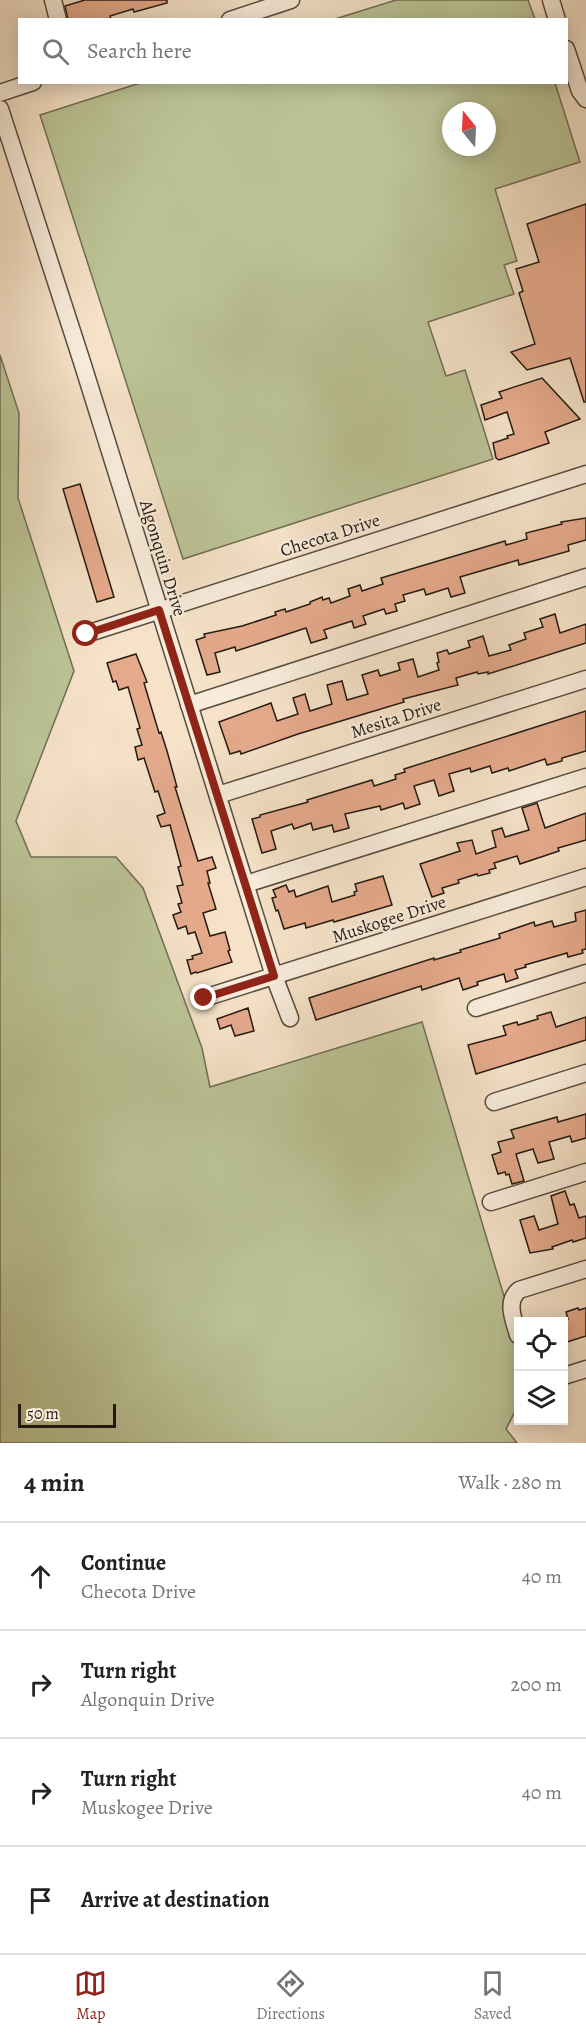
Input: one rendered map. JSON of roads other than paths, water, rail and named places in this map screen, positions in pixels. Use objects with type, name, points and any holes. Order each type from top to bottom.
[{"type":"street","points":[[53,0],[58,18]]},
{"type":"street","points":[[236,18],[291,0]]},
{"type":"street","points":[[551,0],[556,18]]},
{"type":"street","points":[[568,51],[580,91],[586,99]]},
{"type":"street","points":[[0,93],[27,84]]},
{"type":"street","name":"Algonquin Drive","points":[[0,109],[82,362],[274,976],[290,1018]]},
{"type":"street","name":"Checota Drive","points":[[86,634],[586,474]]},
{"type":"street","points":[[189,705],[586,577]]},
{"type":"street","name":"Mesita Drive","points":[[218,795],[586,679]]},
{"type":"street","points":[[246,885],[586,777]]},
{"type":"street","name":"Muskogee Drive","points":[[204,998],[586,877]]},
{"type":"street","points":[[476,1008],[586,973]]},
{"type":"street","points":[[494,1102],[586,1073]]},
{"type":"street","points":[[491,1202],[586,1172]]},
{"type":"street","points":[[514,1319],[510,1306],[512,1296],[519,1290],[586,1269]]},
{"type":"street","points":[[568,1375],[586,1369]]}]
